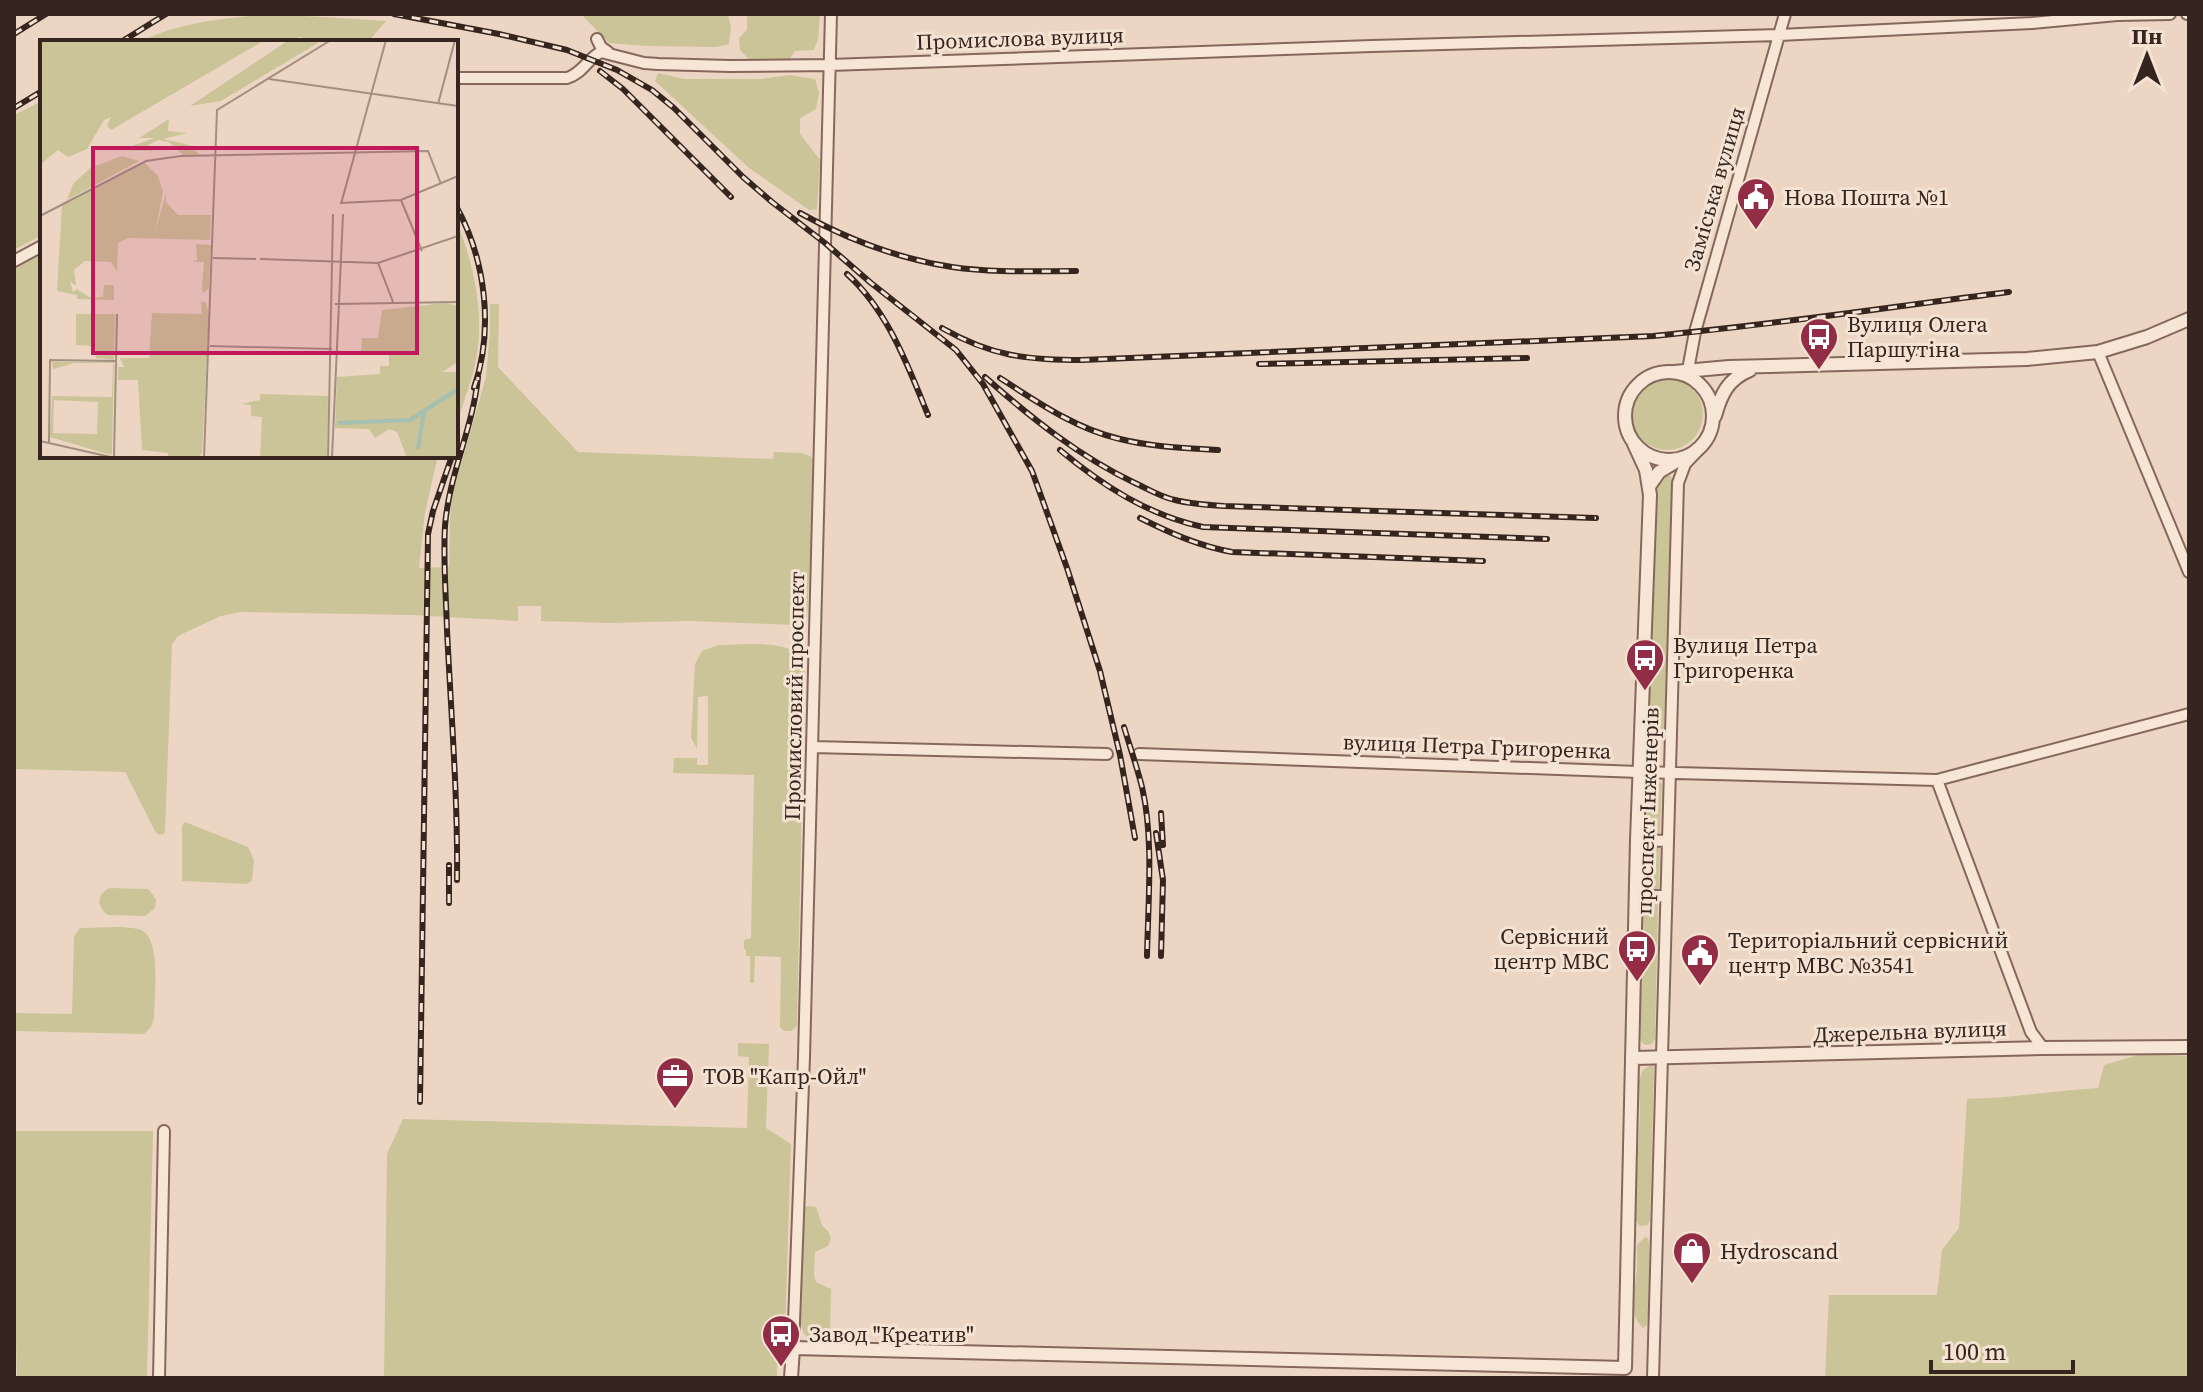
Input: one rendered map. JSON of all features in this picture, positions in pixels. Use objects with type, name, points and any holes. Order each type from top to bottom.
[{"type":"street","name":"Промисловий проспект","points":[[791,1378],[804,1047],[831,14]]},
{"type":"street","name":"Заміська вулиця","points":[[1684,373],[1785,14]]},
{"type":"street","name":"Промислова вулиця","points":[[608,52],[630,60],[658,64],[830,65],[1779,35],[2170,14]]},
{"type":"street","points":[[597,39],[608,52]]},
{"type":"street","points":[[458,78],[567,78],[576,74],[595,55],[608,52]]},
{"type":"street","points":[[14,261],[40,247]]},
{"type":"street","points":[[1682,459],[1656,459],[1646,454],[1634,444],[1627,430],[1626,403],[1634,389],[1646,378],[1661,373],[1764,366],[2027,359],[2098,352],[2147,337],[2189,319]]},
{"type":"street","points":[[2098,352],[2189,572]]},
{"type":"street","points":[[1650,485],[1659,472],[1702,446],[1730,382],[1737,375],[1764,366]]},
{"type":"street","points":[[1684,373],[1700,384],[1708,396],[1713,410],[1713,424]]},
{"type":"street","name":"проспект Інженерів","points":[[1625,1373],[1637,840],[1650,485],[1634,444]]},
{"type":"street","name":"проспект Інженерів","points":[[1653,1378],[1678,483],[1685,464],[1702,446]]},
{"type":"street","name":"вулиця Петра Григоренка","points":[[1139,754],[1937,780],[2189,714]]},
{"type":"street","points":[[812,747],[1107,754]]},
{"type":"street","points":[[1937,780],[2031,1032],[2043,1048]]},
{"type":"street","points":[[1637,840],[1667,841]]},
{"type":"street","points":[[1636,896],[1665,896]]},
{"type":"street","name":"Джерельна вулиця","points":[[1633,1058],[2189,1047]]},
{"type":"street","points":[[159,1378],[164,1131]]},
{"type":"street","points":[[793,1348],[1625,1373]]},
{"type":"shaded area","points":[[272,14],[386,21],[370,40],[299,37],[292,40],[145,40],[172,29],[221,19]]},
{"type":"shaded area","points":[[581,14],[728,14],[731,27],[729,44],[716,47],[609,43]]},
{"type":"shaded area","points":[[747,14],[820,14],[814,50],[795,51],[789,60],[751,61],[740,50],[739,38],[747,30]]},
{"type":"shaded area","points":[[658,73],[684,79],[761,79],[789,75],[815,79],[819,93],[816,109],[800,118],[800,134],[820,160],[817,209],[809,210],[749,168],[655,81]]},
{"type":"shaded area","points":[[40,102],[40,236],[14,250],[14,115]]},
{"type":"shaded area","points":[[458,226],[472,269],[479,320],[474,369],[460,414]]},
{"type":"shaded area","points":[[40,253],[40,458],[438,458],[425,512],[419,568],[449,567],[452,496],[486,377],[490,304],[499,304],[498,367],[578,452],[773,459],[774,452],[802,453],[812,457],[815,465],[807,617],[796,625],[541,621],[541,606],[518,606],[518,621],[412,615],[240,612],[221,616],[182,634],[172,645],[165,831],[159,835],[125,772],[14,769],[14,266]]},
{"type":"shaded area","points":[[1674,378],[1693,388],[1701,400],[1701,428],[1693,440],[1681,448],[1660,450],[1641,440],[1633,428],[1631,407],[1641,388],[1653,380]]},
{"type":"shaded area","points":[[1664,475],[1672,479],[1664,736],[1656,740],[1647,735],[1653,486]]},
{"type":"shaded area","points":[[718,645],[779,646],[799,654],[805,662],[797,1024],[791,1031],[780,1027],[781,957],[755,956],[754,983],[750,983],[750,956],[746,956],[744,949],[744,940],[751,938],[754,775],[673,773],[674,758],[697,758],[697,765],[708,765],[708,696],[698,697],[697,748],[691,738],[695,664],[702,651]]},
{"type":"shaded area","points":[[1652,780],[1662,784],[1660,832],[1657,836],[1648,836],[1643,830],[1644,787]]},
{"type":"shaded area","points":[[185,822],[248,847],[254,860],[252,881],[246,884],[182,881],[182,826]]},
{"type":"shaded area","points":[[1648,846],[1660,847],[1659,888],[1648,892],[1641,890],[1642,850]]},
{"type":"shaded area","points":[[110,888],[148,889],[156,899],[155,908],[145,916],[108,915],[101,908],[100,900]]},
{"type":"shaded area","points":[[1655,902],[1658,906],[1655,1039],[1652,1044],[1645,1045],[1639,1040],[1638,1025],[1641,990],[1639,942],[1641,903]]},
{"type":"shaded area","points":[[124,927],[146,933],[154,954],[156,982],[154,1018],[144,1034],[14,1031],[14,1013],[72,1014],[74,937],[80,928]]},
{"type":"shaded area","points":[[738,1043],[769,1044],[766,1128],[791,1144],[785,1330],[777,1362],[777,1378],[384,1378],[387,1154],[403,1119],[747,1128],[749,1057],[738,1056]]},
{"type":"shaded area","points":[[2142,1054],[2189,1056],[2189,1378],[1825,1378],[1829,1295],[1937,1295],[1942,1250],[1959,1228],[1967,1099],[2098,1088],[2104,1065]]},
{"type":"shaded area","points":[[1652,1064],[1650,1220],[1648,1225],[1640,1226],[1635,1211],[1639,1080],[1643,1070]]},
{"type":"shaded area","points":[[14,1131],[153,1131],[147,1378],[17,1378],[14,1343]]},
{"type":"shaded area","points":[[803,1207],[816,1207],[822,1225],[831,1238],[828,1246],[815,1252],[816,1282],[831,1289],[829,1342],[820,1344],[804,1334],[799,1318]]},
{"type":"shaded area","points":[[1645,1237],[1649,1244],[1649,1306],[1647,1325],[1643,1328],[1635,1317],[1633,1305],[1637,1245]]},
{"type":"railway","points":[[14,34],[46,14]]},
{"type":"railway","points":[[124,40],[166,14]]},
{"type":"railway","points":[[394,14],[567,50],[617,70],[652,90],[772,202],[956,350],[983,384],[1032,471],[1100,671],[1135,838]]},
{"type":"railway","points":[[600,71],[623,89],[731,197]]},
{"type":"railway","points":[[14,108],[40,92]]},
{"type":"railway","points":[[458,210],[474,249],[484,296],[484,343],[474,388]]},
{"type":"railway","points":[[800,213],[874,247],[912,259],[983,270],[1076,271]]},
{"type":"railway","points":[[847,274],[885,322],[928,415]]},
{"type":"railway","points":[[942,328],[977,345],[1009,354],[1082,360],[1653,336],[2009,292]]},
{"type":"railway","points":[[1259,364],[1527,358]]},
{"type":"railway","points":[[457,880],[445,526],[478,377]]},
{"type":"railway","points":[[985,377],[1075,449],[1115,473],[1175,500],[1224,506],[1596,518]]},
{"type":"railway","points":[[1000,378],[1057,414],[1088,429],[1132,442],[1218,450]]},
{"type":"railway","points":[[1060,450],[1127,498],[1164,515],[1203,527],[1547,539]]},
{"type":"railway","points":[[420,1102],[428,534],[451,458]]},
{"type":"railway","points":[[1140,518],[1185,538],[1232,552],[1483,561]]},
{"type":"railway","points":[[1124,727],[1146,807],[1149,871],[1147,956]]},
{"type":"railway","points":[[1161,813],[1163,845]]},
{"type":"railway","points":[[1156,833],[1163,880],[1161,956]]},
{"type":"railway","points":[[449,865],[449,903]]},
{"type":"place","name":"Нова Пошта №1","points":[[1756,231]]},
{"type":"place","name":"Вулиця Олега Паршутіна","points":[[1819,371]]},
{"type":"place","name":"Вулиця Петра Григоренка","points":[[1645,692]]},
{"type":"place","name":"Сервісний центр МВС","points":[[1637,983]]},
{"type":"place","name":"Територіальний сервісний центр МВС №3541","points":[[1700,987]]},
{"type":"place","name":"ТОВ \"Капр-Ойл\"","points":[[675,1110]]},
{"type":"place","name":"Hydroscand","points":[[1692,1285]]},
{"type":"place","name":"Завод \"Креатив\"","points":[[781,1368]]}]
